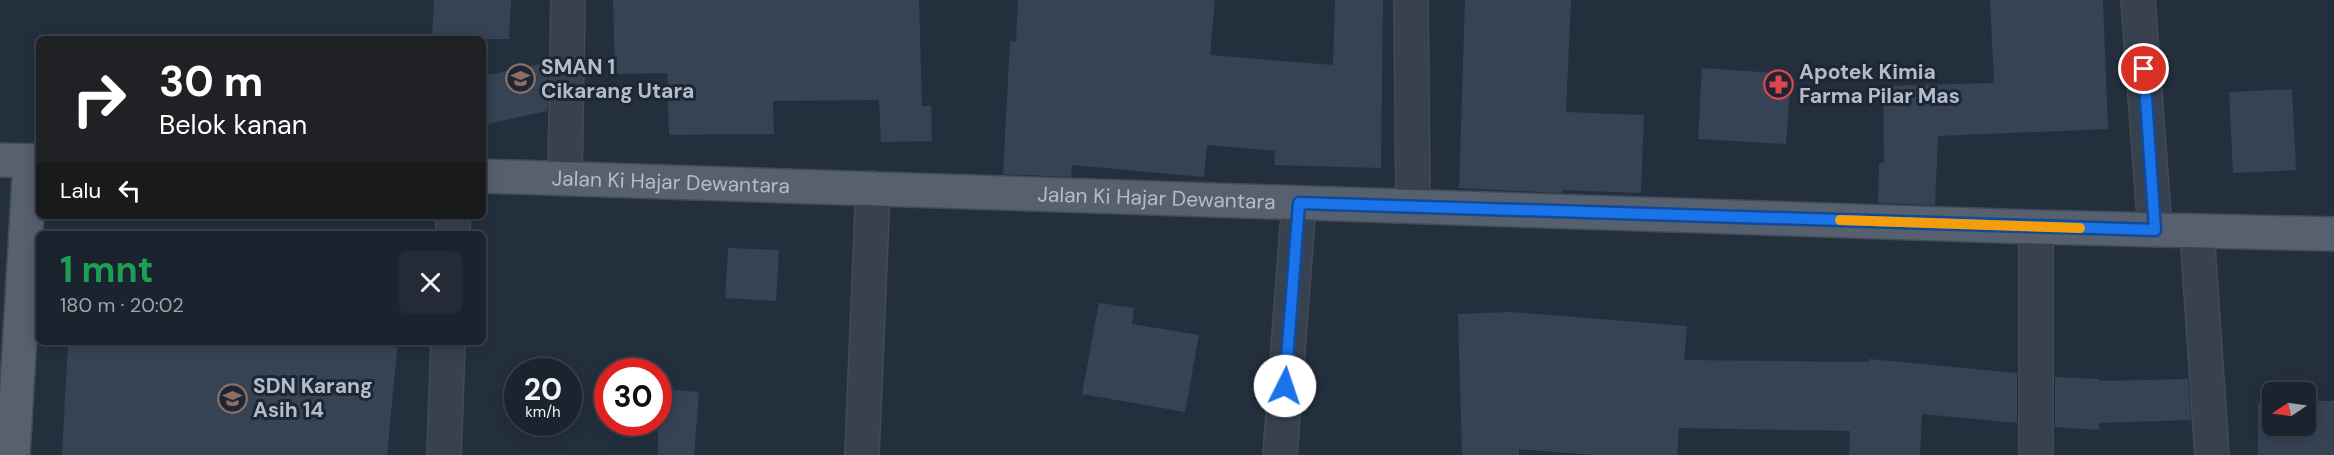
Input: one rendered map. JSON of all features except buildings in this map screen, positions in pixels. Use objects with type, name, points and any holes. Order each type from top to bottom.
[{"type":"main road","points":[[13,455],[23,161]]},
{"type":"main road","name":"Jalan Ki Hajar Dewantara","points":[[486,176],[2036,227],[2334,234]]},
{"type":"street","points":[[566,179],[568,0]]},
{"type":"street","points":[[1411,0],[1413,206]]},
{"type":"street","points":[[2138,0],[2155,230]]},
{"type":"street","points":[[862,455],[873,188]]},
{"type":"street","points":[[1280,455],[1299,203]]},
{"type":"street","points":[[2036,227],[2036,455]]},
{"type":"street","points":[[2197,232],[2212,455]]},
{"type":"street","points":[[444,455],[448,345]]},
{"type":"slow traffic","points":[[1840,220],[2080,228]]},
{"type":"place","name":"SMAN 1 Cikarang Utara","points":[[520,79]]},
{"type":"place","name":"Apotek Kimia Farma Pilar Mas","points":[[1778,84]]},
{"type":"place","name":"SDN Karang Asih 14","points":[[232,398]]},
{"type":"route","points":[[1285,386],[1299,203],[2155,230],[2144,69]]}]
